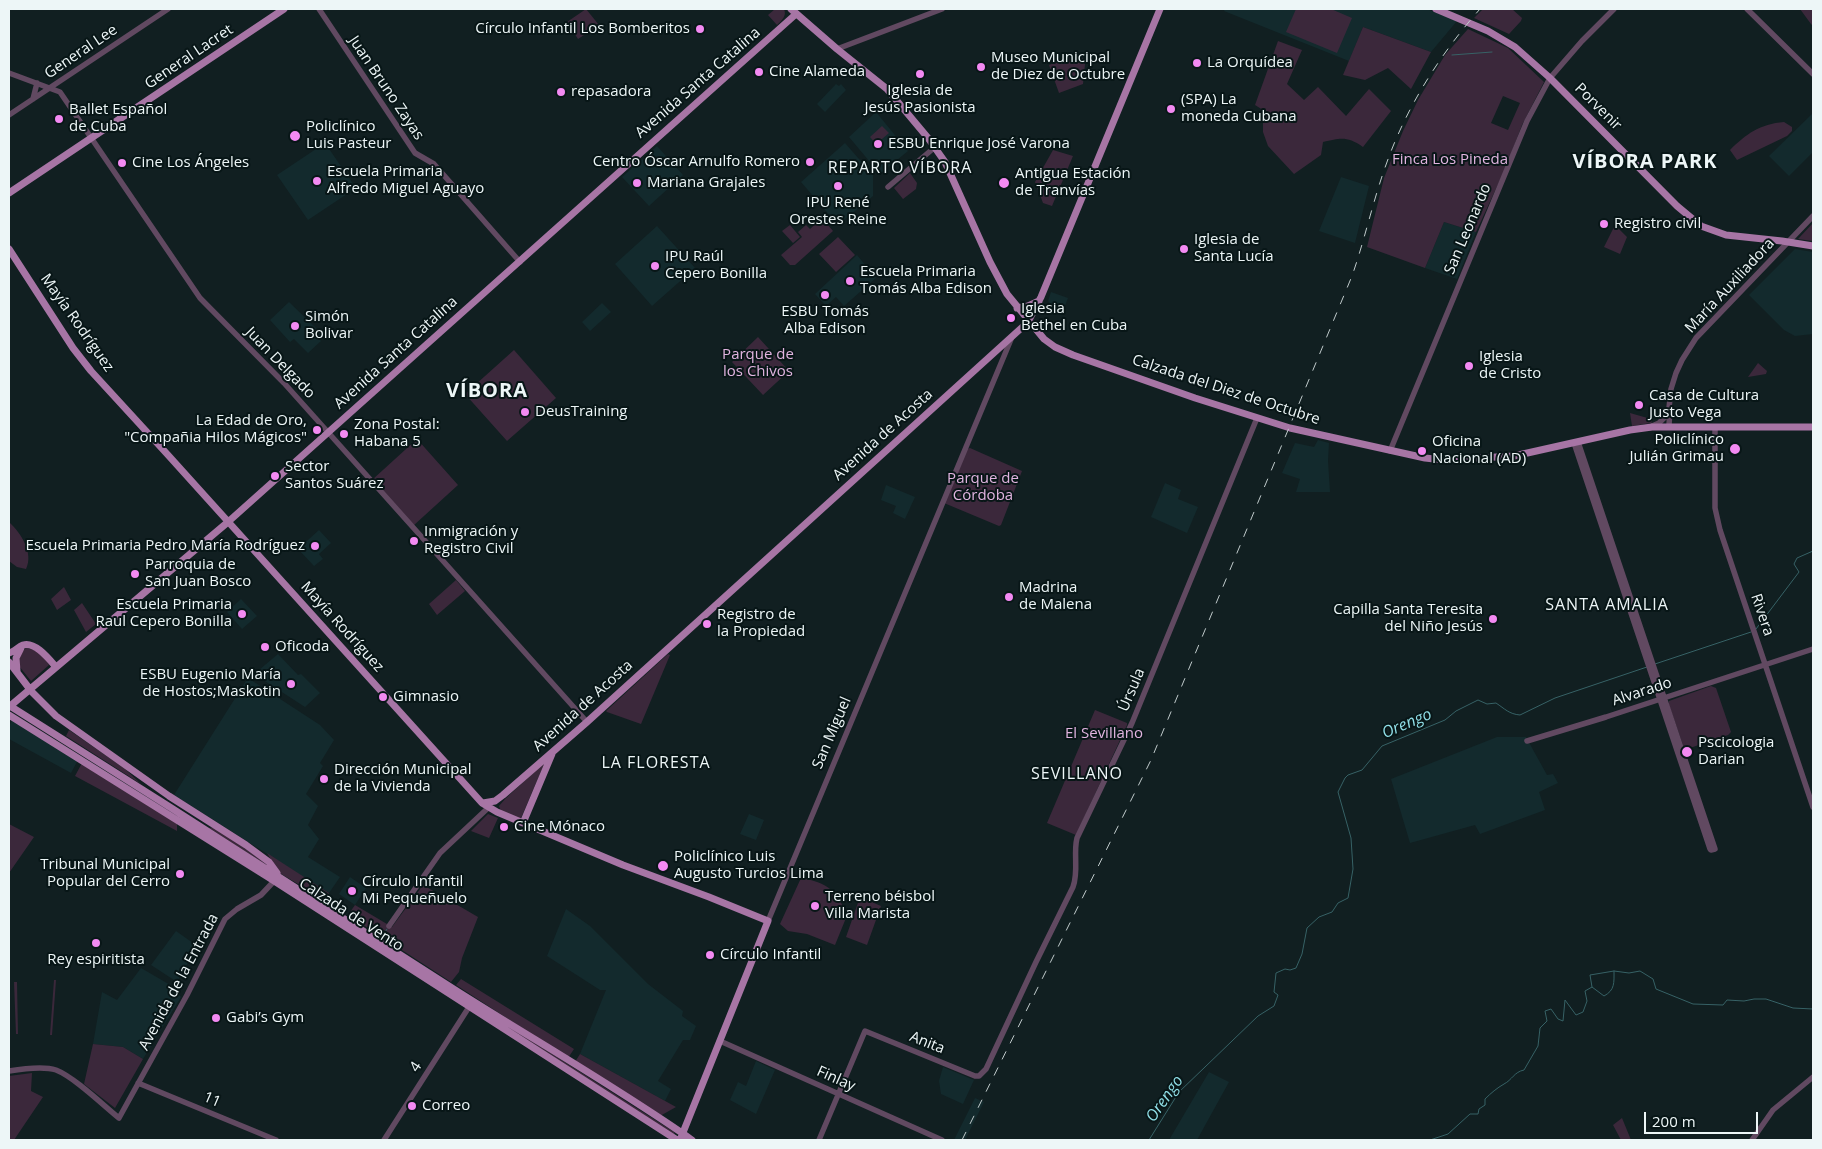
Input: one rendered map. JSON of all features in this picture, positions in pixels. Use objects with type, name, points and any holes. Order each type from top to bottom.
[{"type":"main road","name":"General Lacret","points":[[9,193],[284,9]]},
{"type":"main road","name":"Avenida de Acosta","points":[[485,806],[503,795],[587,722],[1028,322],[1039,301],[1160,9]]},
{"type":"main road","name":"Porvenir","points":[[1436,9],[1472,23],[1508,42],[1550,78],[1695,222],[1726,235],[1813,246]]},
{"type":"main road","name":"Avenida Santa Catalina","points":[[10,706],[228,522],[785,25],[793,10]]},
{"type":"main road","points":[[793,10],[837,49],[887,89],[936,147],[945,162],[993,268],[1017,308],[1039,301]]},
{"type":"main road","name":"Mayía Rodríguez","points":[[9,249],[73,348],[91,372],[485,806],[624,866],[768,921]]},
{"type":"main road","name":"Calzada del Diez de Octubre","points":[[1017,308],[1044,339],[1055,347],[1074,355],[1290,428],[1425,458],[1452,460],[1514,456],[1668,425],[1813,427]]},
{"type":"main road","points":[[9,653],[24,645],[33,646],[56,667]]},
{"type":"main road","points":[[18,674],[15,662],[17,654],[23,647],[33,646]]},
{"type":"main road","name":"Calzada de Vento","points":[[9,662],[45,706],[56,716],[168,796],[269,862],[276,879]]},
{"type":"main road","points":[[10,706],[10,715]]},
{"type":"main road","name":"Calzada de Vento","points":[[10,706],[166,802],[276,879],[469,1007],[680,1138],[692,1140]]},
{"type":"main road","name":"Calzada de Vento","points":[[10,715],[182,823],[318,903],[680,1138]]},
{"type":"main road","points":[[523,823],[554,751]]},
{"type":"main road","points":[[128,767],[166,802],[182,823]]},
{"type":"main road","name":"Avenida de Acosta","points":[[497,812],[496,806],[503,795]]},
{"type":"main road","name":"San Miguel","points":[[680,1138],[768,921]]},
{"type":"street","name":"General Lee","points":[[9,115],[168,9]]},
{"type":"street","name":"Juan Bruno Zayas","points":[[319,9],[415,153],[434,164],[520,262]]},
{"type":"street","points":[[837,49],[942,9]]},
{"type":"street","name":"San Leonardo","points":[[1390,451],[1523,129],[1550,78],[1582,41],[1614,9]]},
{"type":"street","points":[[1747,9],[1813,74]]},
{"type":"street","name":"Juan Delgado","points":[[9,73],[37,83],[53,86],[61,93],[200,298],[279,378],[587,722]]},
{"type":"street","points":[[33,99],[37,83]]},
{"type":"street","points":[[888,187],[936,147]]},
{"type":"street","name":"María Auxiliadora","points":[[1668,425],[1671,389],[1676,372],[1696,338],[1813,216]]},
{"type":"street","name":"San Miguel","points":[[768,921],[1012,338]]},
{"type":"street","name":"María Auxiliadora","points":[[1668,425],[1666,410],[1669,408]]},
{"type":"street","points":[[1652,427],[1666,416]]},
{"type":"street","name":"Úrsula","points":[[979,1076],[986,1069],[1036,962],[1074,887],[1077,838],[1132,723],[1258,418]]},
{"type":"street","name":"Rivera","points":[[1715,427],[1715,508],[1720,530],[1813,807]]},
{"type":"street","points":[[1576,442],[1653,669],[1662,698],[1710,849],[1715,849],[1662,698]]},
{"type":"street","name":"Alvarado","points":[[1527,740],[1606,717],[1813,649]]},
{"type":"street","name":"Avenida de Acosta","points":[[389,926],[440,853],[485,806]]},
{"type":"street","name":"Avenida de la Entrada","points":[[9,1071],[55,1070],[81,1086],[119,1118],[187,995],[226,919],[237,909],[261,896],[276,879]]},
{"type":"street","name":"4","points":[[384,1140],[469,1007]]},
{"type":"street","name":"Anita","points":[[838,1094],[865,1031],[979,1076]]},
{"type":"street","name":"Finlay","points":[[720,1041],[942,1140]]},
{"type":"street","points":[[1752,1140],[1765,1120],[1785,1100],[1813,1077]]},
{"type":"street","name":"11","points":[[138,1083],[276,1140]]},
{"type":"street","points":[[820,1140],[838,1094]]},
{"type":"shaded area","points":[[1225,9],[1427,9],[1457,21],[1431,52],[1363,27],[1349,61],[1224,11]]},
{"type":"shaded area","points":[[836,84],[839,86],[841,84],[846,90],[825,112],[817,104]]},
{"type":"shaded area","name":"ESBU Enrique José Varona","points":[[876,112],[908,151],[880,174],[849,137]]},
{"type":"shaded area","points":[[1813,113],[1813,152],[1789,176],[1769,156]]},
{"type":"shaded area","name":"Escuela Primaria Alfredo Miguel Aguayo","points":[[325,143],[356,188],[308,220],[277,175]]},
{"type":"shaded area","name":"IPU René Orestes Reine","points":[[845,143],[873,175],[873,196],[838,225],[801,182]]},
{"type":"shaded area","points":[[657,146],[683,175],[649,206],[622,177]]},
{"type":"shaded area","points":[[1341,177],[1369,186],[1355,243],[1319,231]]},
{"type":"shaded area","points":[[1444,222],[1476,232],[1457,279],[1425,268]]},
{"type":"shaded area","name":"IPU Raúl Cepero Bonilla","points":[[657,226],[695,268],[652,306],[615,264]]},
{"type":"shaded area","points":[[1795,249],[1813,252],[1813,334],[1795,336],[1784,330],[1749,295]]},
{"type":"shaded area","name":"Escuela Primaria Tomás Alba Edison","points":[[857,255],[876,278],[844,306],[836,297],[826,306],[815,294]]},
{"type":"shaded area","points":[[1051,292],[1068,298],[1061,316],[1048,301]]},
{"type":"shaded area","name":"Simón Bolivar","points":[[289,302],[321,333],[317,337],[321,341],[308,353],[294,339],[290,342],[270,320]]},
{"type":"shaded area","points":[[602,303],[611,312],[590,331],[582,322]]},
{"type":"shaded area","points":[[1318,440],[1329,443],[1330,492],[1296,492],[1300,479],[1282,473],[1295,443],[1314,447]]},
{"type":"shaded area","points":[[1165,483],[1181,490],[1178,499],[1198,507],[1187,533],[1151,517]]},
{"type":"shaded area","points":[[886,485],[915,497],[905,519],[893,513],[896,506],[881,500]]},
{"type":"shaded area","name":"Escuela Primaria Pedro María Rodríguez","points":[[319,530],[331,543],[319,554],[323,559],[314,566],[298,549]]},
{"type":"shaded area","name":"Escuela Primaria Raul Cepero Bonilla","points":[[241,599],[257,616],[242,629],[227,612]]},
{"type":"shaded area","name":"ESBU Eugenio María de Hostos;Maskotin","points":[[278,654],[298,675],[301,674],[320,693],[305,707],[257,676],[259,670]]},
{"type":"shaded area","points":[[251,680],[320,725],[334,740],[320,763],[323,766],[306,794],[318,806],[308,825],[319,839],[308,857],[340,877],[329,893],[174,795],[246,681]]},
{"type":"shaded area","points":[[12,720],[78,760],[71,773],[9,739],[9,726]]},
{"type":"shaded area","points":[[1497,737],[1526,737],[1547,775],[1553,774],[1558,783],[1539,792],[1545,810],[1480,834],[1475,825],[1410,843],[1391,779]]},
{"type":"shaded area","points":[[749,814],[764,820],[756,840],[740,834]]},
{"type":"shaded area","name":"Círculo Infantil Mi Pequeñuelo","points":[[350,877],[366,888],[355,905],[339,894]]},
{"type":"shaded area","points":[[566,909],[590,926],[648,984],[683,1011],[682,1016],[696,1026],[690,1040],[683,1040],[658,1081],[671,1089],[665,1101],[580,1054],[606,990],[600,990],[547,956]]},
{"type":"shaded area","points":[[176,931],[193,943],[191,948],[194,952],[177,982],[151,965]]},
{"type":"shaded area","points":[[141,968],[172,986],[181,997],[143,1059],[123,1047],[93,1044],[102,992],[117,1000]]},
{"type":"shaded area","points":[[756,1061],[775,1070],[756,1114],[730,1100],[738,1082],[746,1086]]},
{"type":"shaded area","points":[[943,1067],[974,1080],[963,1104],[941,1094],[939,1081]]},
{"type":"shaded area","points":[[1209,1072],[1229,1082],[1197,1140],[1169,1140]]},
{"type":"shaded area","points":[[975,1098],[984,1102],[965,1140],[954,1140]]},
{"type":"green space","points":[[586,9],[599,25],[578,39],[567,22]]},
{"type":"green space","points":[[775,9],[784,9],[785,11],[784,18],[777,25],[768,15]]},
{"type":"green space","points":[[1296,9],[1331,9],[1352,18],[1337,53],[1286,32]]},
{"type":"green space","points":[[1483,9],[1512,9],[1522,18],[1509,34],[1474,18]]},
{"type":"green space","points":[[1800,9],[1813,9],[1813,26],[1811,24]]},
{"type":"green space","points":[[1363,27],[1431,52],[1411,89],[1388,68],[1365,80],[1343,75]]},
{"type":"green space","name":"Finca Los Pineda","points":[[1468,29],[1508,48],[1544,82],[1522,125],[1506,167],[1476,232],[1444,222],[1425,268],[1367,247],[1384,178],[1403,131],[1418,100],[1445,55]],"holes":[[[1503,96],[1520,103],[1508,130],[1491,123]]]},
{"type":"green space","points":[[1278,41],[1302,50],[1287,84],[1304,100],[1318,87],[1346,116],[1369,89],[1391,111],[1363,147],[1353,141],[1344,139],[1323,142],[1321,155],[1294,174],[1268,146],[1263,132],[1263,110],[1255,105]]},
{"type":"green space","points":[[1080,53],[1085,64],[1083,84],[1059,93],[1049,65]]},
{"type":"green space","points":[[1784,122],[1792,127],[1792,131],[1787,136],[1737,160],[1730,150],[1754,131],[1768,125]]},
{"type":"green space","points":[[882,126],[889,133],[876,144],[870,137]]},
{"type":"green space","points":[[1053,150],[1073,156],[1052,206],[1043,203],[1035,182]]},
{"type":"green space","points":[[910,173],[917,183],[916,189],[903,199],[894,188]]},
{"type":"green space","points":[[822,218],[833,231],[795,265],[790,265],[781,255],[802,237],[798,232],[806,225],[810,229]]},
{"type":"green space","points":[[1813,223],[1813,241],[1798,239]]},
{"type":"green space","points":[[790,225],[800,237],[793,243],[782,231]]},
{"type":"green space","points":[[1615,225],[1627,237],[1620,254],[1604,247]]},
{"type":"green space","points":[[838,237],[855,255],[836,272],[819,254]]},
{"type":"green space","name":"Parque de los Chivos","points":[[758,337],[789,371],[763,395],[732,362]]},
{"type":"green space","points":[[514,350],[556,398],[507,441],[465,394]]},
{"type":"green space","points":[[1758,363],[1767,371],[1766,374],[1748,377]]},
{"type":"green space","points":[[1630,413],[1651,419],[1652,422],[1632,426]]},
{"type":"green space","points":[[417,439],[458,485],[413,526],[372,480]]},
{"type":"green space","name":"Parque de Córdoba","points":[[970,448],[1022,471],[999,526],[944,503],[967,449]]},
{"type":"green space","points":[[9,522],[22,537],[25,544],[28,556],[26,569],[17,567],[9,561]]},
{"type":"green space","points":[[456,580],[465,591],[437,615],[429,604]]},
{"type":"green space","points":[[64,587],[71,600],[57,610],[51,599]]},
{"type":"green space","points":[[82,603],[96,624],[86,632],[74,610]]},
{"type":"green space","points":[[26,648],[40,654],[49,665],[31,681],[19,666],[18,656]]},
{"type":"green space","points":[[668,654],[670,655],[641,724],[606,711]]},
{"type":"green space","points":[[1711,686],[1716,688],[1731,732],[1728,735],[1687,749],[1684,748],[1669,701]]},
{"type":"green space","name":"El Sevillano","points":[[1095,710],[1127,723],[1127,725],[1076,835],[1047,823]]},
{"type":"green space","points":[[69,730],[124,768],[141,784],[66,736]]},
{"type":"green space","points":[[545,762],[521,818],[519,819],[501,811],[499,806],[505,799]]},
{"type":"green space","points":[[82,763],[177,822],[177,831],[75,776]]},
{"type":"green space","points":[[488,814],[498,818],[489,838],[471,831]]},
{"type":"green space","points":[[9,824],[34,837],[9,873]]},
{"type":"green space","points":[[214,827],[268,864],[271,868],[209,828]]},
{"type":"green space","points":[[267,853],[329,893],[326,899],[278,872]]},
{"type":"green space","name":"Terreno béisbol Villa Marista","points":[[801,878],[818,882],[825,886],[840,901],[846,918],[835,945],[807,934],[788,931],[780,924]]},
{"type":"green space","points":[[283,882],[674,1132],[675,1135]]},
{"type":"green space","points":[[423,885],[478,917],[462,958],[459,972],[451,982],[348,915],[355,905],[392,927]]},
{"type":"green space","points":[[860,897],[881,906],[867,945],[846,937]]},
{"type":"green space","points":[[461,979],[574,1049],[568,1058],[456,985]]},
{"type":"green space","points":[[54,980],[56,980],[52,1035],[50,1035]]},
{"type":"green space","points":[[14,982],[17,982],[18,1034],[16,1034]]},
{"type":"green space","points":[[93,1044],[123,1047],[143,1059],[115,1108],[84,1084]]},
{"type":"green space","points":[[580,1054],[676,1107],[660,1116],[575,1062]]},
{"type":"green space","points":[[32,1073],[31,1091],[43,1097],[14,1140],[9,1140],[9,1076]]},
{"type":"green space","points":[[1622,1118],[1631,1140],[1621,1140],[1613,1125]]},
{"type":"waterway","points":[[1452,55],[1492,52]]},
{"type":"waterway","name":"Orengo","points":[[1756,629],[1799,572],[1794,564],[1797,558],[1813,551]]},
{"type":"waterway","name":"Orengo","points":[[1655,664],[1751,632]]},
{"type":"waterway","name":"Orengo","points":[[1149,1140],[1179,1092],[1258,1016],[1274,1006],[1278,995],[1274,992],[1276,973],[1285,969],[1296,968],[1302,954],[1307,928],[1319,917],[1332,912],[1338,903],[1348,898],[1353,869],[1351,838],[1338,792],[1348,775],[1362,770],[1382,746],[1445,720],[1456,711],[1478,700],[1487,704],[1496,703],[1510,712],[1520,715],[1555,698],[1647,667]]},
{"type":"waterway","points":[[381,938],[387,929]]},
{"type":"waterway","points":[[1592,987],[1590,975],[1614,971],[1629,973],[1640,971],[1653,979],[1656,989],[1693,1004],[1723,1005],[1727,1000],[1766,999],[1793,1008],[1813,1009]]},
{"type":"waterway","points":[[1430,1140],[1448,1134],[1470,1114],[1478,1114],[1479,1109],[1485,1105],[1487,1097],[1518,1072],[1524,1070],[1538,1046],[1540,1028],[1547,1021],[1545,1011],[1551,1009],[1558,1019],[1563,1021],[1565,1000],[1576,1015],[1583,1012],[1587,1001],[1585,991],[1592,987],[1604,996],[1608,994],[1613,986],[1614,971]]},
{"type":"railway","points":[[962,1140],[1151,760],[1352,276],[1382,176],[1404,121],[1426,81],[1480,9]]},
{"type":"place","name":"Círculo Infantil Los Bomberitos","points":[[700,29]]},
{"type":"place","name":"La Orquídea","points":[[1197,63]]},
{"type":"place","name":"Museo Municipal de Diez de Octubre","points":[[981,67]]},
{"type":"place","name":"Cine Alameda","points":[[759,72]]},
{"type":"place","name":"Iglesia de Jesús Pasionista","points":[[920,74]]},
{"type":"place","name":"repasadora","points":[[561,92]]},
{"type":"place","name":"(SPA) La moneda Cubana","points":[[1171,109]]},
{"type":"place","name":"Ballet Español de Cuba","points":[[59,119]]},
{"type":"place","name":"Policlínico Luis Pasteur","points":[[295,136]]},
{"type":"place","name":"ESBU Enrique José Varona","points":[[878,144]]},
{"type":"place","name":"Centro Óscar Arnulfo Romero","points":[[810,162]]},
{"type":"place","name":"Cine Los Ángeles","points":[[122,163]]},
{"type":"place","name":"Escuela Primaria Alfredo Miguel Aguayo","points":[[317,181]]},
{"type":"place","name":"Mariana Grajales","points":[[637,183]]},
{"type":"place","name":"Antigua Estación de Tranvías","points":[[1004,183]]},
{"type":"place","name":"IPU René Orestes Reine","points":[[838,186]]},
{"type":"place","name":"Registro civil","points":[[1604,224]]},
{"type":"place","name":"Iglesia de Santa Lucía","points":[[1184,249]]},
{"type":"place","name":"IPU Raúl Cepero Bonilla","points":[[655,266]]},
{"type":"place","name":"Escuela Primaria Tomás Alba Edison","points":[[850,281]]},
{"type":"place","name":"ESBU Tomás Alba Edison","points":[[825,295]]},
{"type":"place","name":"Iglesia Bethel en Cuba","points":[[1011,318]]},
{"type":"place","name":"Simón Bolivar","points":[[295,326]]},
{"type":"place","name":"Iglesia de Cristo","points":[[1469,366]]},
{"type":"place","name":"Casa de Cultura Justo Vega","points":[[1639,405]]},
{"type":"place","name":"DeusTraining","points":[[525,412]]},
{"type":"place","name":"La Edad de Oro, \"Compañia Hilos Mágicos\"","points":[[317,430]]},
{"type":"place","name":"Zona Postal: Habana 5","points":[[344,434]]},
{"type":"place","name":"Policlínico Julián Grimau","points":[[1735,449]]},
{"type":"place","name":"Oficina Nacional (AD)","points":[[1422,451]]},
{"type":"place","name":"Sector Santos Suárez","points":[[275,476]]},
{"type":"place","name":"Inmigración y Registro Civil","points":[[414,541]]},
{"type":"place","name":"Escuela Primaria Pedro María Rodríguez","points":[[315,546]]},
{"type":"place","name":"Parroquia de San Juan Bosco","points":[[135,574]]},
{"type":"place","name":"Madrina de Malena","points":[[1009,597]]},
{"type":"place","name":"Escuela Primaria Raul Cepero Bonilla","points":[[242,614]]},
{"type":"place","name":"Capilla Santa Teresita del Niño Jesús","points":[[1493,619]]},
{"type":"place","name":"Registro de la Propiedad","points":[[707,624]]},
{"type":"place","name":"Oficoda","points":[[265,647]]},
{"type":"place","name":"ESBU Eugenio María de Hostos;Maskotin","points":[[291,684]]},
{"type":"place","name":"Gimnasio","points":[[383,697]]},
{"type":"place","name":"Pscicologia Darian","points":[[1687,752]]},
{"type":"place","name":"Dirección Municipal de la Vivienda","points":[[324,779]]},
{"type":"place","name":"Cine Mónaco","points":[[504,827]]},
{"type":"place","name":"Policlínico Luis Augusto Turcios Lima","points":[[663,866]]},
{"type":"place","name":"Tribunal Municipal Popular del Cerro","points":[[180,874]]},
{"type":"place","name":"Círculo Infantil Mi Pequeñuelo","points":[[352,891]]},
{"type":"place","name":"Terreno béisbol Villa Marista","points":[[815,906]]},
{"type":"place","name":"Rey espiritista","points":[[96,943]]},
{"type":"place","name":"Círculo Infantil","points":[[710,955]]},
{"type":"place","name":"Gabi’s Gym","points":[[216,1018]]},
{"type":"place","name":"Correo","points":[[412,1106]]},
{"type":"district","name":"VÍBORA PARK","points":[[1645,162]]},
{"type":"district","name":"REPARTO VÍBORA","points":[[900,168]]},
{"type":"district","name":"VÍBORA","points":[[487,391]]},
{"type":"district","name":"SANTA AMALIA","points":[[1607,605]]},
{"type":"district","name":"LA FLORESTA","points":[[656,763]]},
{"type":"district","name":"SEVILLANO","points":[[1077,774]]}]
